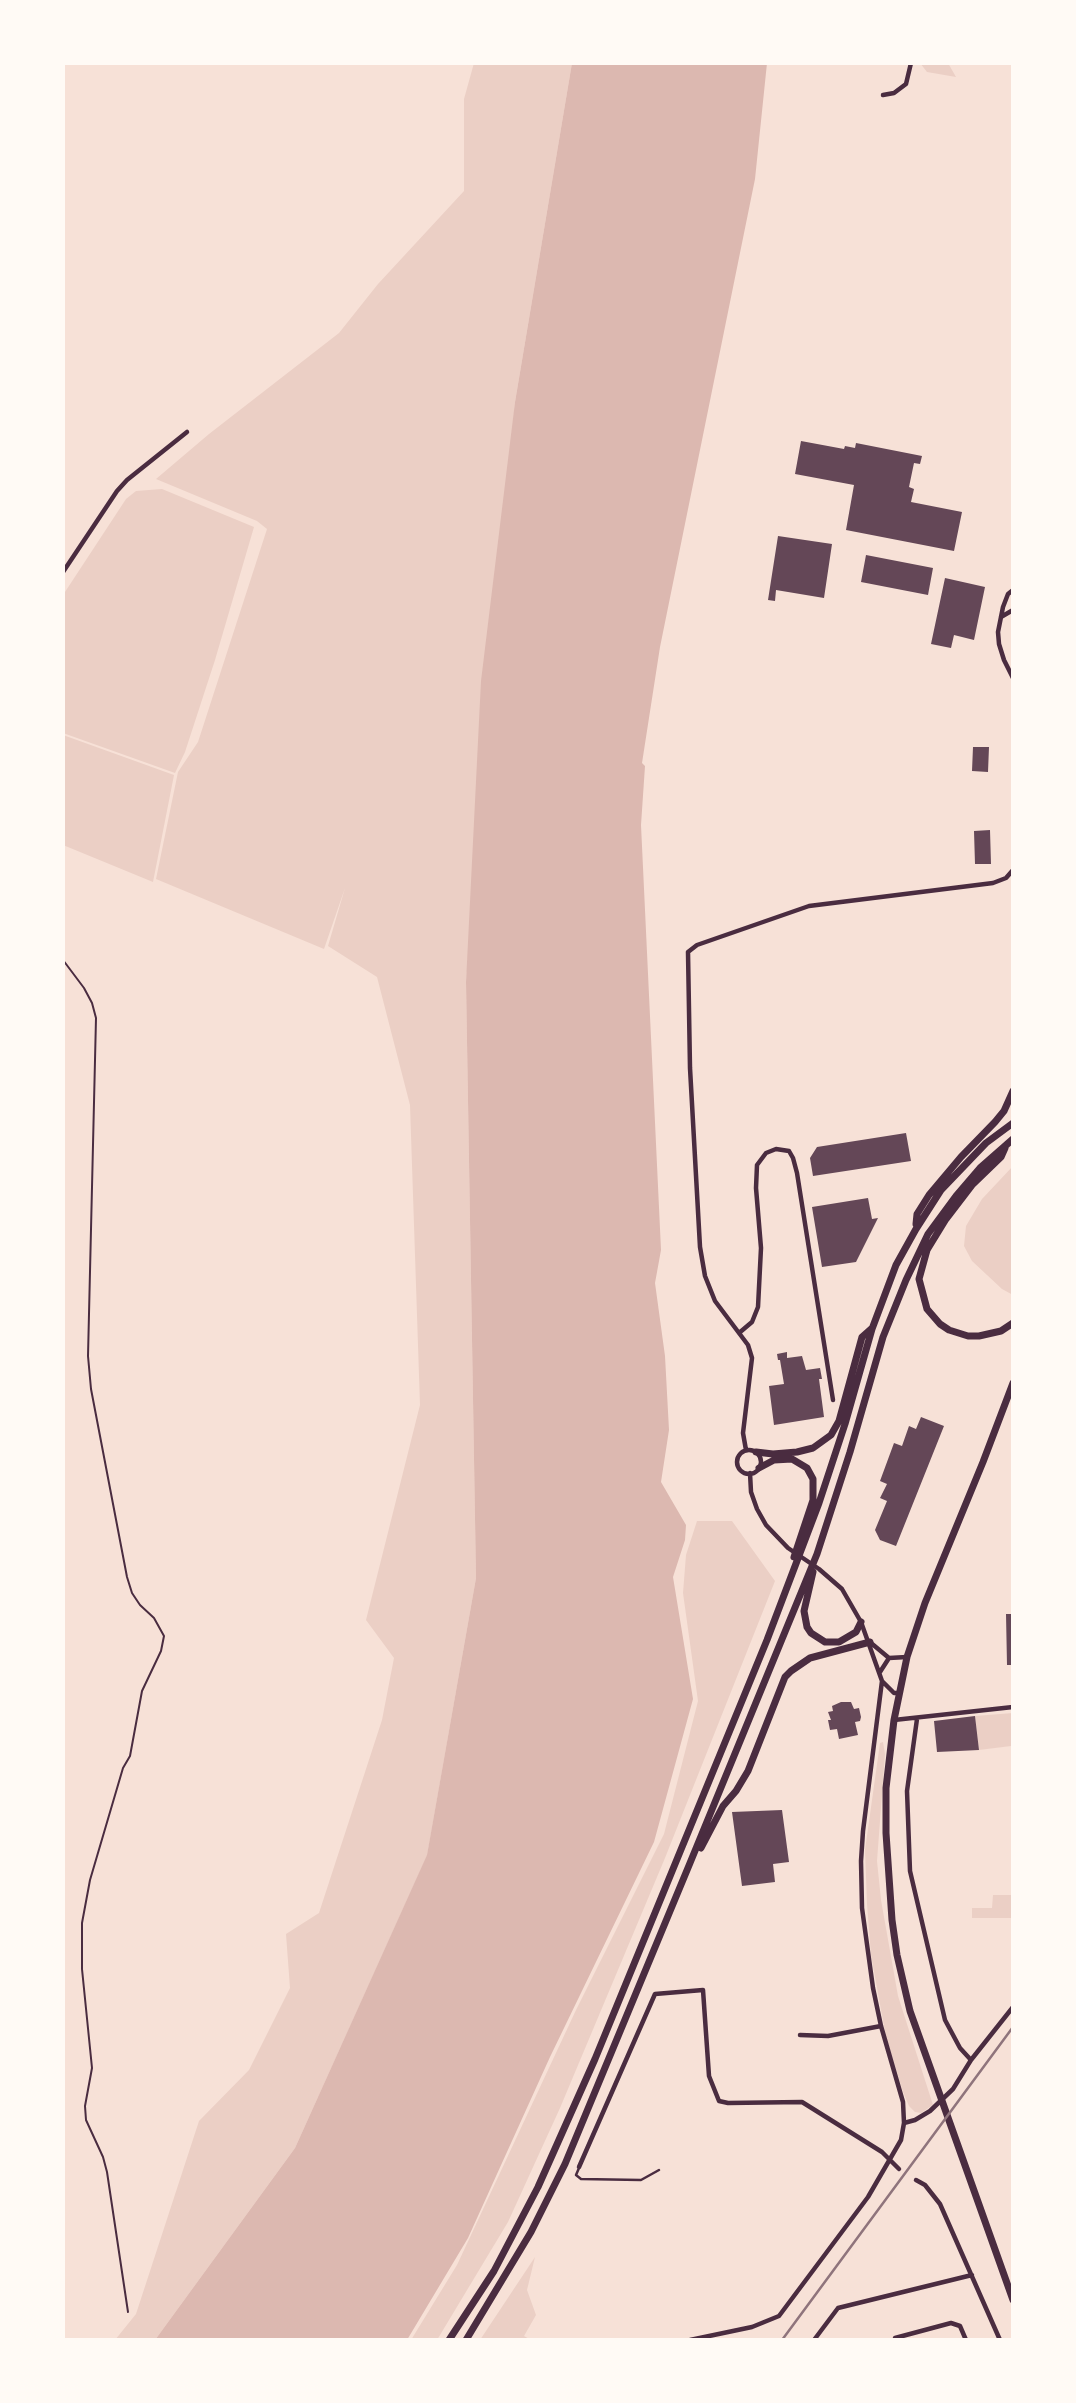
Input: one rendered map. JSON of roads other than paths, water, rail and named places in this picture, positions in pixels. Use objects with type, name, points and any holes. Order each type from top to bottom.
[{"type":"main road","points":[[916,1228],[918,1214],[929,1195],[999,1117],[1013,1091]]},
{"type":"main road","points":[[449,2340],[494,2271],[557,2147],[767,1640],[819,1503],[872,1329],[897,1265],[936,1197],[986,1143],[1013,1123]]},
{"type":"main road","points":[[1010,1142],[1001,1157],[972,1185],[946,1219],[927,1250],[919,1279],[927,1309],[948,1330],[979,1336],[1001,1331],[1013,1323]]},
{"type":"main road","points":[[466,2340],[531,2232],[565,2164],[691,1863],[817,1554],[883,1338],[906,1280],[928,1234],[956,1196],[1010,1142]]},
{"type":"main road","points":[[756,1452],[797,1452],[813,1448],[831,1435],[839,1421],[862,1338],[872,1329]]},
{"type":"main road","points":[[1013,1383],[925,1603],[907,1657],[894,1720],[886,1788],[887,1866],[891,1910],[897,1955],[910,2011],[1013,2300]]},
{"type":"main road","points":[[759,1468],[774,1460],[792,1459],[807,1468],[815,1485],[813,1500],[767,1640]]},
{"type":"main road","points":[[817,1554],[804,1611],[811,1633],[825,1642],[839,1642],[856,1632],[861,1622]]},
{"type":"main road","points":[[691,1863],[723,1806],[748,1771],[790,1671],[810,1658],[870,1642]]},
{"type":"street","points":[[883,95],[894,93],[905,83],[911,63]]},
{"type":"street","points":[[63,572],[117,491],[187,432]]},
{"type":"street","points":[[1013,590],[1008,594],[1001,617],[999,645],[1013,678]]},
{"type":"street","points":[[1001,617],[1013,610]]},
{"type":"street","points":[[746,1450],[743,1433],[752,1358],[748,1345],[715,1301],[705,1276],[700,1247],[690,1068],[688,952],[697,945],[810,906],[993,883],[1006,878],[1013,870]]},
{"type":"street","points":[[739,1333],[752,1322],[758,1307],[761,1248],[756,1188],[757,1165],[766,1153],[776,1149],[789,1151],[797,1173],[833,1400]]},
{"type":"street","points":[[746,1450],[756,1452],[761,1459],[759,1468],[750,1473],[742,1471],[738,1464],[739,1455],[746,1450]]},
{"type":"street","points":[[690,2340],[752,2327],[779,2316],[868,2197],[901,2140],[904,2123],[903,2102],[881,2026],[867,1951],[861,1861],[882,1681],[870,1642],[852,1602],[832,1579],[778,1539],[766,1525],[751,1492],[750,1473]]},
{"type":"street","points":[[870,1642],[889,1658],[907,1657]]},
{"type":"street","points":[[879,1672],[889,1658]]},
{"type":"street","points":[[882,1681],[894,1693],[900,1693]]},
{"type":"street","points":[[894,1720],[1013,1707]]},
{"type":"street","points":[[916,1719],[907,1791],[910,1871],[945,2020],[960,2048],[971,2060]]},
{"type":"street","points":[[579,2167],[655,1994],[703,1990],[709,2076],[719,2101],[802,2102],[882,2152],[899,2169]]},
{"type":"street","points":[[904,2123],[930,2111],[953,2089],[971,2060],[1013,2007]]},
{"type":"street","points":[[800,2035],[828,2036],[881,2026]]},
{"type":"street","points":[[916,2180],[925,2185],[940,2204],[1000,2340]]},
{"type":"street","points":[[814,2340],[838,2308],[972,2274]]},
{"type":"street","points":[[895,2338],[951,2323],[960,2326],[966,2340]]},
{"type":"lane","points":[[579,2167],[576,2175],[580,2179],[641,2180],[659,2170]]},
{"type":"railway","points":[[782,2340],[1013,2027]]}]
